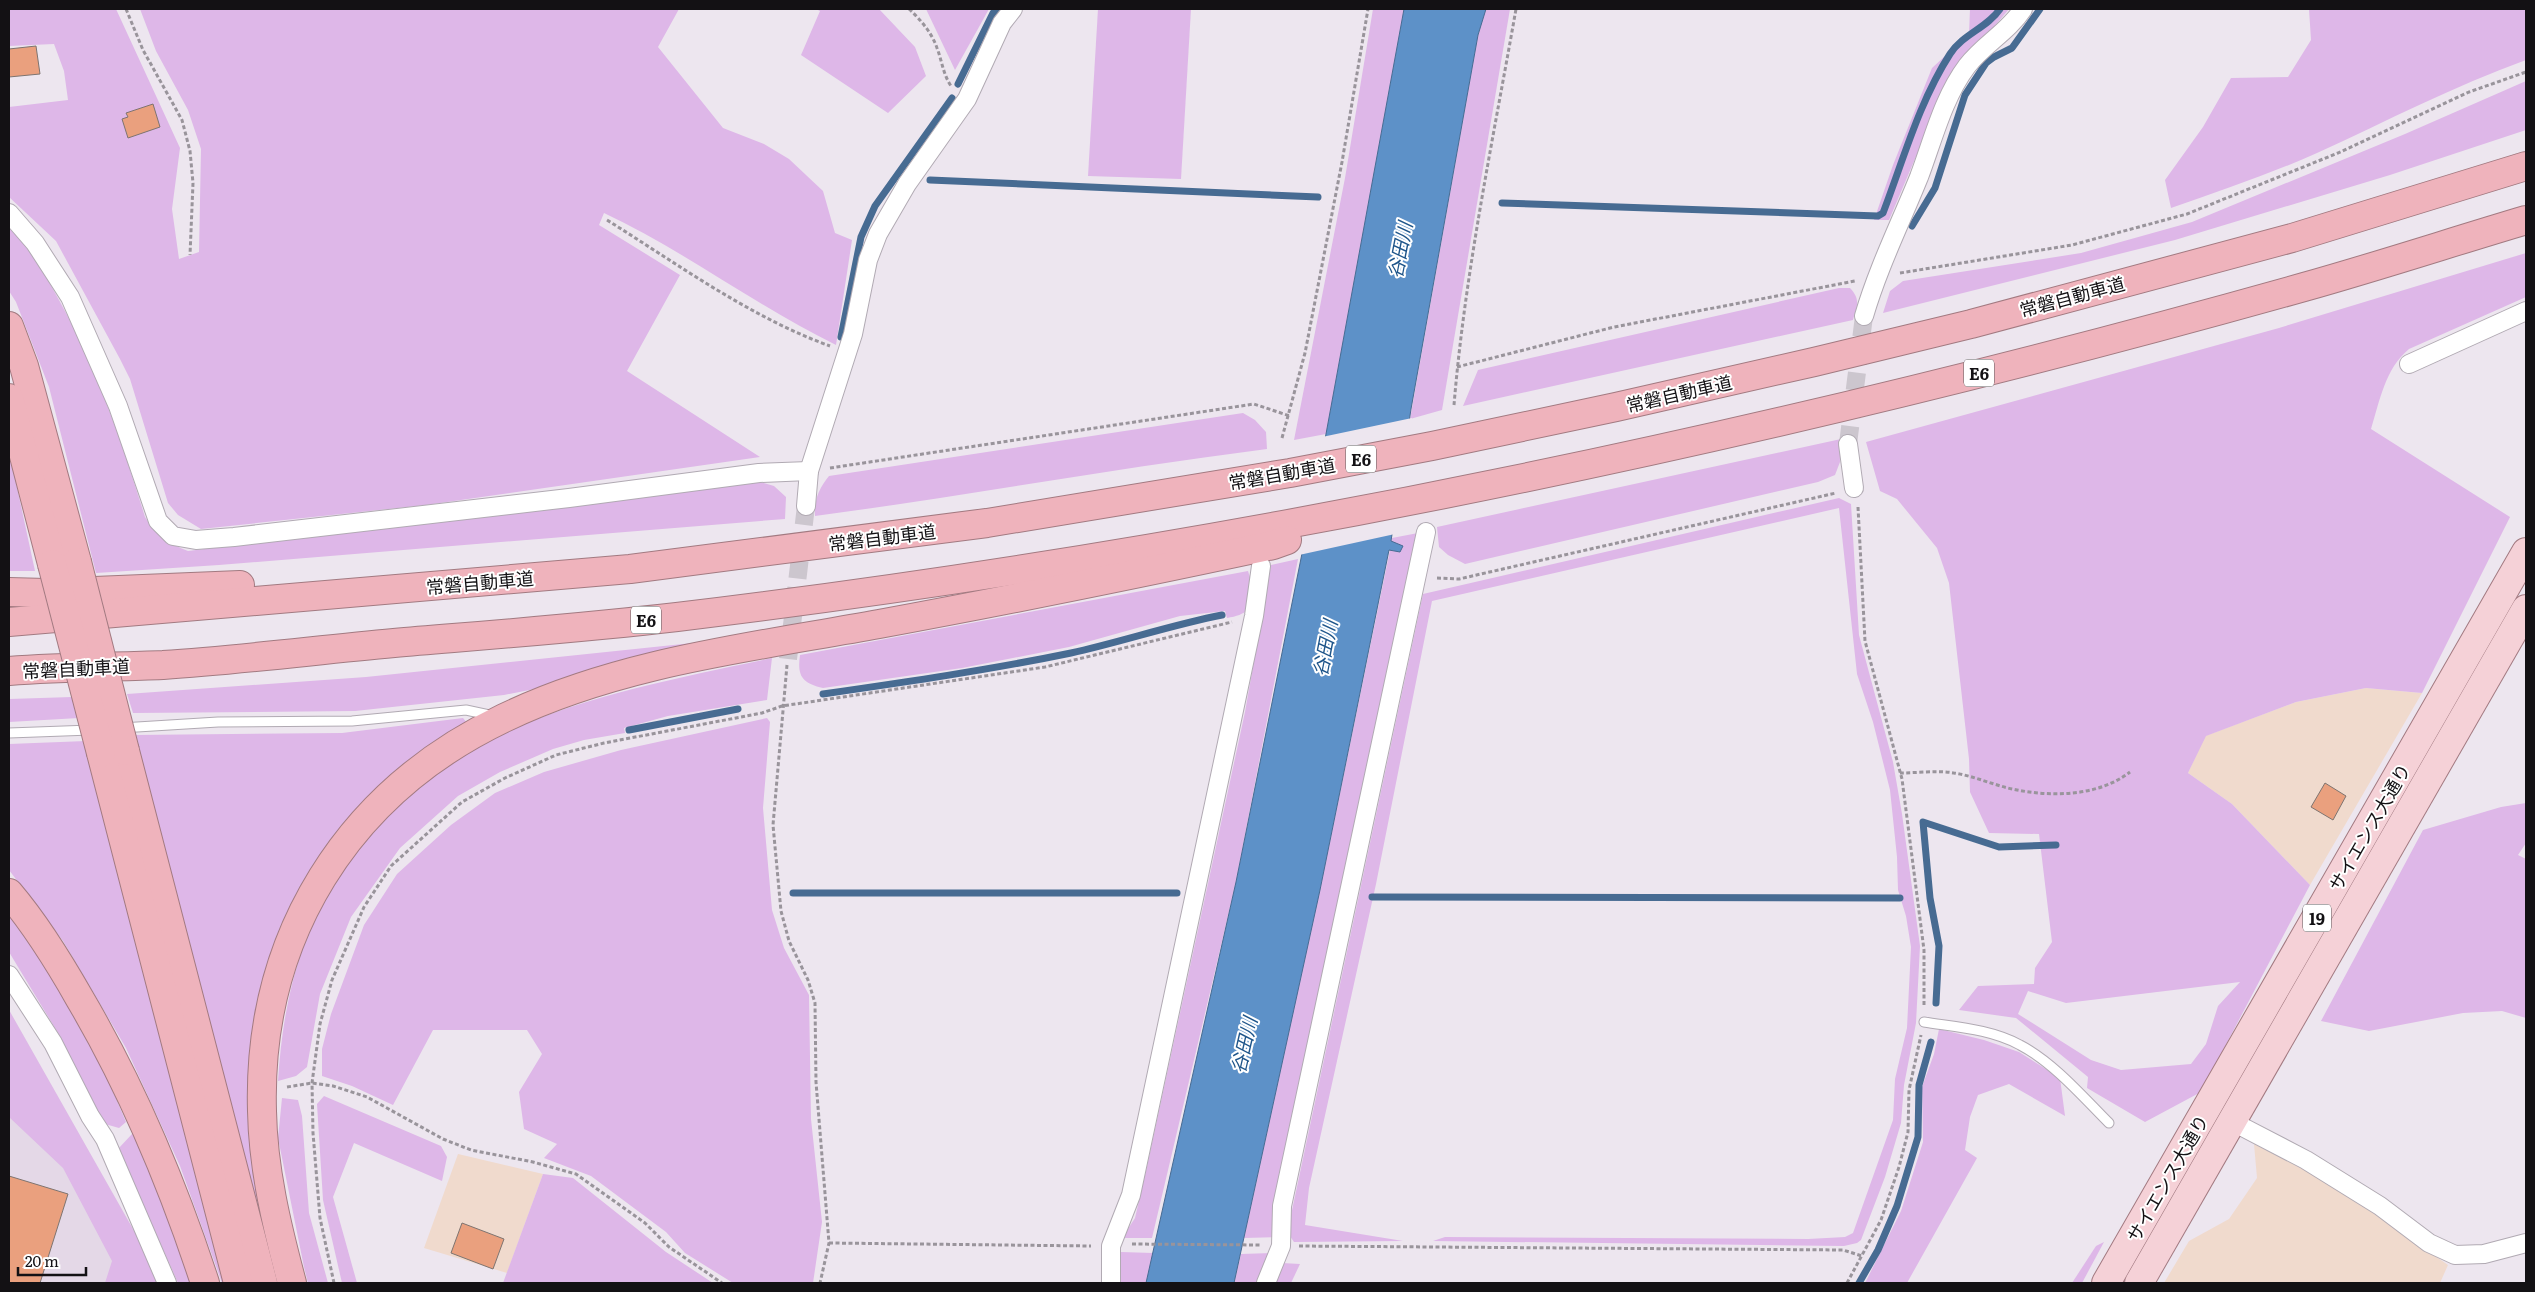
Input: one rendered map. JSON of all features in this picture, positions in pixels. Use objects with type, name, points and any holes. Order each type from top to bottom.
[{"type":"highway","name":"常磐自動車道","points":[[9,622],[630,569],[987,523],[1290,472],[1432,446],[1814,362],[1971,324],[2292,238],[2526,166]]},
{"type":"highway","name":"E6","points":[[1271,546],[1390,505],[1624,458],[1976,374],[2306,286],[2526,220]]},
{"type":"highway","points":[[9,326],[24,366],[65,563],[110,740],[238,1283]]},
{"type":"highway","points":[[9,398],[65,563]]},
{"type":"highway","name":"常磐自動車道","points":[[9,671],[165,664],[673,618],[994,574],[1271,546]]},
{"type":"highway","points":[[292,1283],[271,1195],[262,1110],[264,1044],[276,981],[296,924],[322,875],[370,814],[390,794],[438,755],[504,718],[589,685],[691,659],[996,603],[1271,546]]},
{"type":"highway","points":[[9,592],[46,593],[630,569]]},
{"type":"highway","points":[[110,740],[263,1283]]},
{"type":"highway","points":[[9,893],[48,944],[104,1040],[127,1084],[150,1136],[206,1283]]},
{"type":"main road","name":"サイエンス大通り","points":[[2106,1283],[2526,552]]},
{"type":"main road","name":"サイエンス大通り","points":[[2139,1283],[2526,609]]},
{"type":"street","points":[[806,506],[809,471],[847,353],[868,260],[878,234],[907,184],[967,99],[1002,22],[1013,9]]},
{"type":"street","points":[[1864,316],[1876,277],[1918,179],[1947,100],[1968,65],[2014,23],[2023,9]]},
{"type":"street","points":[[9,213],[36,243],[70,297],[118,406],[158,521],[173,536],[196,540],[234,537],[569,498],[759,472],[809,471]]},
{"type":"street","points":[[2409,364],[2526,311]]},
{"type":"street","points":[[1848,444],[1854,488]]},
{"type":"street","points":[[1266,1283],[1281,1246],[1282,1206],[1426,532]]},
{"type":"street","points":[[1111,1283],[1116,1245],[1131,1195],[1254,616],[1271,546]]},
{"type":"street","points":[[9,974],[52,1043],[90,1116],[105,1138],[167,1283]]},
{"type":"street","points":[[2231,1121],[2306,1160],[2380,1206],[2430,1243],[2455,1255],[2484,1254],[2526,1243]]},
{"type":"lane","points":[[9,733],[110,740],[218,722],[352,721],[466,710],[504,718]]},
{"type":"lane","points":[[1924,1022],[1982,1031],[2020,1045],[2066,1079],[2109,1123]]},
{"type":"path","points":[[126,9],[143,50],[182,120],[190,151],[193,183],[190,256]]},
{"type":"path","points":[[909,9],[920,18],[937,46],[943,71],[950,85],[967,99]]},
{"type":"path","points":[[1282,438],[1290,416],[1306,353],[1337,190],[1368,9]]},
{"type":"path","points":[[1454,405],[1457,367],[1478,224],[1516,9]]},
{"type":"path","points":[[1457,367],[1614,327],[1876,277],[2072,245],[2187,214],[2338,153],[2470,92],[2526,72]]},
{"type":"path","points":[[607,220],[737,302],[803,336],[847,353]]},
{"type":"path","points":[[809,471],[1254,404],[1290,416]]},
{"type":"path","points":[[1417,576],[1460,579],[1854,488],[1858,509],[1865,641],[1900,773],[1924,950],[1924,1022],[1909,1090],[1908,1132],[1899,1167],[1881,1220],[1847,1283]]},
{"type":"path","points":[[334,1283],[320,1218],[312,1082],[320,1024],[332,980],[364,907],[391,866],[462,802],[505,778],[556,755],[604,743],[762,713],[782,706],[1045,667],[1254,616]]},
{"type":"path","points":[[788,659],[782,706],[773,825],[781,911],[788,941],[808,980],[815,1002],[816,1082],[829,1243],[820,1283]]},
{"type":"path","points":[[1900,773],[1953,772],[2017,790],[2062,794],[2098,789],[2117,782],[2130,772]]},
{"type":"path","points":[[282,1088],[312,1082],[333,1086],[367,1097],[443,1139],[471,1150],[533,1162],[576,1174],[645,1224],[669,1247],[722,1283]]},
{"type":"path","points":[[829,1243],[1843,1250],[1863,1256]]},
{"type":"shaded area","points":[[9,9],[116,9],[180,148],[172,209],[179,259],[199,252],[201,149],[188,110],[156,51],[140,9],[679,9],[658,47],[723,128],[764,144],[789,159],[823,191],[835,233],[852,240],[836,345],[806,330],[663,244],[604,213],[599,225],[680,275],[627,371],[760,457],[426,505],[201,529],[178,515],[168,503],[130,379],[56,241],[9,197],[9,107],[68,100],[64,71],[54,44],[9,46]]},
{"type":"shaded area","points":[[816,9],[879,9],[915,47],[926,76],[888,113],[801,55],[820,11]]},
{"type":"shaded area","points":[[926,9],[989,9],[955,70]]},
{"type":"shaded area","points":[[1098,9],[1191,9],[1181,179],[1088,176]]},
{"type":"shaded area","points":[[1373,9],[1404,9],[1326,434],[1294,440],[1345,178]]},
{"type":"shaded area","points":[[1486,9],[1510,9],[1442,410],[1410,419],[1478,35]]},
{"type":"shaded area","points":[[1970,9],[2009,9],[1955,73],[1923,140],[1889,220],[1874,220],[1893,165],[1932,68],[1969,34]]},
{"type":"shaded area","points":[[2309,9],[2526,9],[2526,60],[2447,92],[2299,161],[2171,208],[2165,180],[2203,127],[2231,78],[2288,77],[2311,40]]},
{"type":"shaded area","points":[[2526,81],[2526,130],[2390,175],[2175,240],[1883,313],[1890,291],[1903,281],[2081,253],[2192,222],[2405,134]]},
{"type":"shaded area","points":[[9,228],[24,244],[43,271],[73,326],[108,406],[145,517],[164,538],[188,551],[754,480],[774,486],[786,497],[785,519],[219,565],[96,573],[49,387],[16,302],[9,291]]},
{"type":"shaded area","points":[[2526,253],[2526,297],[2409,349],[2394,366],[2389,375],[2371,429],[2510,517],[2422,693],[2366,688],[2296,702],[2206,736],[2188,773],[2232,804],[2310,885],[2201,1092],[2145,1122],[2087,1088],[2088,1077],[2016,1018],[1959,1010],[1978,986],[2034,984],[2035,968],[2052,942],[2039,834],[1989,833],[1970,792],[1969,759],[1949,583],[1937,548],[1897,499],[1880,491],[1866,442],[2279,328]],"holes":[[[2240,982],[2218,1006],[2206,1044],[2191,1064],[2121,1070],[2091,1060],[2018,1014],[2028,991],[2066,1003]]]},
{"type":"shaded area","points":[[1839,288],[1850,288],[1856,296],[1856,311],[1853,320],[1463,406],[1478,370]]},
{"type":"shaded area","points":[[1243,413],[1255,420],[1266,432],[1267,449],[815,516],[818,494],[829,476]]},
{"type":"shaded area","points":[[1841,439],[1840,462],[1835,475],[1818,482],[1465,564],[1448,555],[1439,547],[1437,527]]},
{"type":"shaded area","points":[[9,450],[35,571],[9,571]]},
{"type":"shaded area","points":[[1839,498],[1851,504],[1859,635],[1893,762],[1920,946],[1916,1023],[1904,1085],[1901,1123],[1885,1177],[1861,1240],[1844,1246],[1433,1241],[1445,1237],[1808,1239],[1845,1237],[1853,1233],[1893,1120],[1895,1079],[1907,1028],[1911,947],[1906,916],[1898,890],[1897,857],[1890,790],[1873,722],[1857,674],[1839,508],[1432,601],[1376,884],[1309,1188],[1305,1225],[1403,1241],[1294,1242],[1288,1233],[1291,1215],[1423,594]]},
{"type":"shaded area","points":[[1418,533],[1277,1237],[1244,1238],[1320,890],[1390,550],[1400,552],[1402,546],[1391,542],[1392,538]]},
{"type":"shaded area","points":[[1298,559],[1236,882],[1152,1238],[1122,1238],[1135,1218],[1146,1171],[1245,712],[1271,565]]},
{"type":"shaded area","points":[[1248,571],[1253,595],[1252,602],[1249,608],[1237,616],[1227,618],[1225,611],[1180,616],[1069,647],[962,668],[823,688],[810,684],[802,678],[800,673],[800,655]]},
{"type":"shaded area","points":[[702,642],[550,686],[504,695],[355,711],[133,713],[127,694],[366,677]]},
{"type":"shaded area","points":[[772,658],[767,700],[668,716],[624,728],[625,733],[584,740],[553,749],[500,772],[458,796],[400,848],[351,917],[320,994],[307,1067],[296,1076],[278,1081],[283,1029],[298,961],[318,911],[337,879],[360,848],[414,792],[445,768],[476,748],[508,731],[540,718],[638,688]]},
{"type":"shaded area","points":[[2366,688],[2422,693],[2310,885],[2232,804],[2188,773],[2205,736],[2296,702]]},
{"type":"shaded area","points":[[72,697],[79,718],[9,722],[9,699]]},
{"type":"shaded area","points":[[463,718],[468,724],[398,775],[258,1012],[278,1283],[134,735],[342,733]]},
{"type":"shaded area","points":[[767,718],[770,722],[763,808],[772,910],[784,948],[809,995],[811,1119],[822,1222],[813,1283],[733,1283],[685,1253],[666,1232],[591,1176],[544,1158],[557,1144],[524,1129],[519,1092],[542,1054],[527,1030],[433,1030],[393,1105],[352,1086],[322,1076],[322,1049],[331,1014],[364,925],[397,874],[451,825],[495,793],[544,772],[621,750]]},
{"type":"shaded area","points":[[86,741],[227,1283],[222,1283],[180,1166],[126,1048],[63,941],[9,870],[9,744]]},
{"type":"shaded area","points":[[2526,803],[2526,843],[2518,855],[2526,859],[2526,1018],[2502,1011],[2463,1013],[2369,1031],[2321,1021],[2423,830],[2501,807]]},
{"type":"shaded area","points":[[9,913],[59,987],[102,1067],[126,1122],[119,1128],[105,1124],[98,1115],[58,1033],[9,952]]},
{"type":"shaded area","points":[[9,1010],[142,1245],[159,1283],[9,1283]]},
{"type":"shaded area","points":[[9,1010],[142,1245],[159,1283],[105,1283],[112,1261],[63,1168],[9,1117]]},
{"type":"shaded area","points":[[1939,1029],[1984,1040],[2019,1052],[2060,1078],[2065,1116],[2009,1084],[1978,1095],[1970,1117],[1965,1150],[1977,1158],[1907,1283],[1865,1283],[1901,1211],[1923,1142],[1922,1087],[1934,1054]]},
{"type":"shaded area","points":[[324,1096],[441,1146],[447,1157],[442,1181],[354,1143],[333,1197],[357,1283],[342,1283],[323,1200],[317,1104]]},
{"type":"shaded area","points":[[282,1098],[298,1100],[302,1116],[309,1213],[328,1283],[308,1283],[304,1267],[278,1138]]},
{"type":"shaded area","points":[[133,1133],[153,1168],[195,1283],[178,1283],[118,1149]]},
{"type":"shaded area","points":[[2254,1144],[2305,1170],[2375,1214],[2448,1265],[2440,1283],[2164,1283],[2189,1241],[2229,1219],[2257,1178]]},
{"type":"shaded area","points":[[458,1154],[543,1174],[507,1273],[424,1248]]},
{"type":"shaded area","points":[[543,1174],[573,1178],[666,1252],[713,1283],[503,1283]]},
{"type":"shaded area","points":[[2104,1242],[2082,1283],[2072,1283],[2096,1246]]},
{"type":"shaded area","points":[[1121,1252],[1153,1253],[1146,1283],[1119,1283]]},
{"type":"shaded area","points":[[1274,1253],[1259,1283],[1234,1283],[1241,1254]]},
{"type":"shaded area","points":[[1282,1263],[1300,1264],[1291,1283],[1272,1283]]},
{"type":"water","name":"谷田川","points":[[1404,9],[1486,9],[1478,35],[1411,409],[1391,541],[1403,546],[1400,552],[1389,550],[1320,890],[1234,1283],[1146,1283],[1236,882],[1326,434]]},
{"type":"pier","points":[[1412,418],[1395,534],[1299,555],[1322,437]]},
{"type":"building","points":[[36,46],[40,74],[9,77],[9,49]]},
{"type":"building","points":[[153,104],[160,127],[128,138],[122,119],[128,117],[126,113]]},
{"type":"building","points":[[2325,783],[2346,796],[2333,820],[2311,807]]},
{"type":"building","points":[[9,1176],[68,1194],[40,1283],[9,1283]]},
{"type":"building","points":[[462,1223],[504,1239],[493,1269],[451,1253]]},
{"type":"waterway","points":[[958,84],[993,13],[997,9]]},
{"type":"waterway","points":[[1502,203],[1878,216],[1883,213],[1912,132],[1939,72],[1955,47],[1995,16],[2000,9]]},
{"type":"waterway","points":[[1912,226],[1935,188],[1965,95],[1986,63],[2012,48],[2040,9]]},
{"type":"waterway","points":[[841,337],[861,237],[875,206],[952,98]]},
{"type":"waterway","points":[[930,180],[1318,197]]},
{"type":"waterway","points":[[823,694],[1071,653],[1222,615]]},
{"type":"waterway","points":[[629,730],[738,709]]},
{"type":"waterway","points":[[1936,1003],[1939,946],[1930,898],[1923,822],[1999,847],[2056,845]]},
{"type":"waterway","points":[[793,893],[1177,893]]},
{"type":"waterway","points":[[1372,897],[1900,898]]},
{"type":"waterway","points":[[1859,1283],[1878,1250],[1897,1206],[1918,1137],[1919,1085],[1931,1042]]},
{"type":"tunnel","points":[[1848,444],[1864,316]]},
{"type":"tunnel","points":[[788,659],[806,506]]}]
